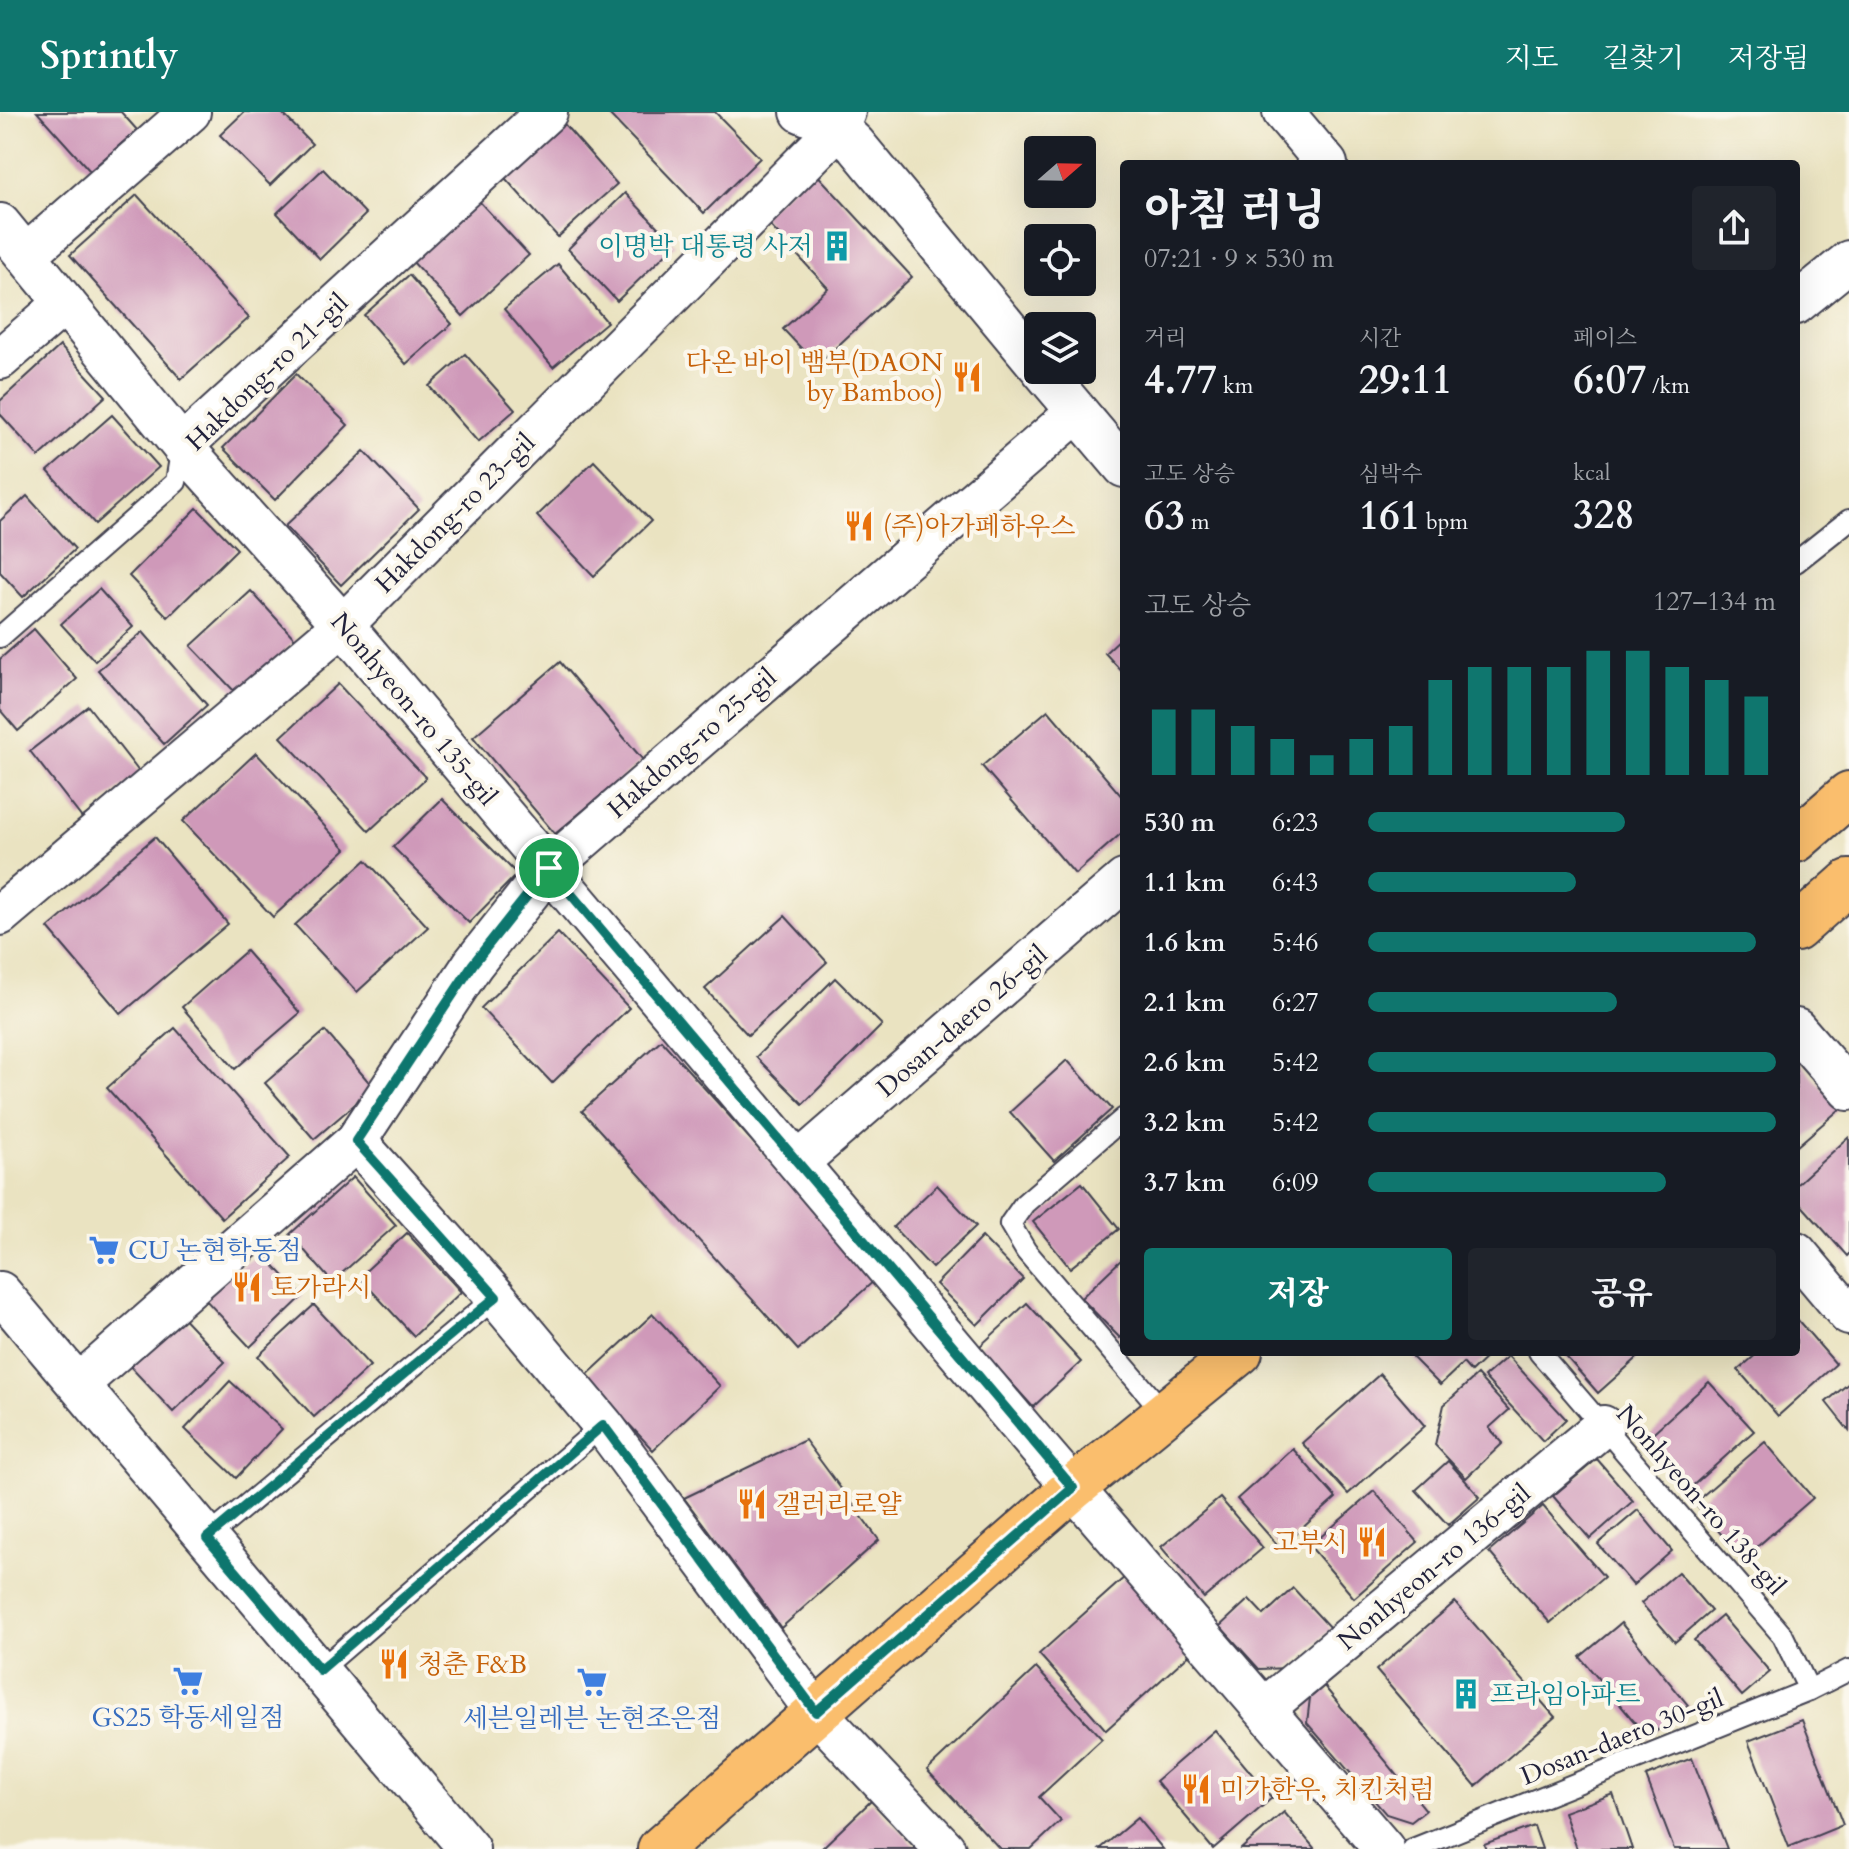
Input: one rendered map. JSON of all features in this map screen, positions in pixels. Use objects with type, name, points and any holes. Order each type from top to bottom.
[{"type":"main road","points":[[1800,837],[1849,794]]},
{"type":"main road","points":[[1800,925],[1849,882]]},
{"type":"main road","points":[[660,1849],[1073,1488],[1235,1356]]},
{"type":"street","points":[[26,255],[190,112]]},
{"type":"street","name":"Hakdong-ro 21-gil","points":[[182,446],[547,112]]},
{"type":"street","points":[[801,112],[842,120],[1024,348]]},
{"type":"street","points":[[1283,112],[1324,160]]},
{"type":"street","name":"Hakdong-ro 23-gil","points":[[0,915],[343,625],[842,120]]},
{"type":"street","name":"Nonhyeon-ro 135-gil","points":[[0,224],[182,446],[343,625],[800,1161],[1073,1488]]},
{"type":"street","points":[[1800,301],[1849,261]]},
{"type":"street","points":[[0,359],[65,303]]},
{"type":"street","points":[[1054,384],[1120,462]]},
{"type":"street","name":"Hakdong-ro 25-gil","points":[[80,1383],[356,1141],[473,964],[549,868],[1077,412]]},
{"type":"street","name":"Dosan-daero 26-gil","points":[[800,1161],[1120,883]]},
{"type":"street","points":[[1800,1034],[1849,1090]]},
{"type":"street","points":[[356,1141],[496,1297],[603,1425],[816,1712],[945,1849]]},
{"type":"street","points":[[1800,1257],[1849,1315]]},
{"type":"street","points":[[0,1292],[80,1383],[469,1849]]},
{"type":"street","name":"Nonhyeon-ro 136-gil","points":[[1265,1708],[1603,1426]]},
{"type":"street","points":[[1073,1488],[1384,1849]]},
{"type":"lane","name":"Hakdong-ro 21-gil","points":[[0,637],[176,482],[182,446]]},
{"type":"lane","points":[[1800,559],[1849,520]]},
{"type":"lane","points":[[1120,1121],[1024,1204],[1010,1224],[1026,1251],[1165,1414]]},
{"type":"lane","points":[[207,1538],[496,1297]]},
{"type":"lane","name":"Nonhyeon-ro 138-gil","points":[[1542,1356],[1783,1636],[1809,1690]]},
{"type":"lane","points":[[320,1670],[603,1425]]},
{"type":"lane","name":"Dosan-daero 30-gil","points":[[1413,1849],[1809,1690],[1849,1670]]},
{"type":"building","points":[[37,112],[121,112],[137,130],[90,171]]},
{"type":"building","points":[[244,112],[281,112],[312,144],[270,185],[220,135]]},
{"type":"building","points":[[607,112],[715,112],[760,158],[704,213]]},
{"type":"building","points":[[564,124],[617,184],[558,237],[505,178]]},
{"type":"building","points":[[323,169],[366,214],[320,259],[277,213]]},
{"type":"building","name":"이명박 대통령 사저","points":[[812,169],[912,277],[817,365],[783,329],[828,288],[761,216]]},
{"type":"building","points":[[625,193],[675,245],[617,301],[568,249]]},
{"type":"building","points":[[137,195],[249,318],[181,379],[70,255]]},
{"type":"building","points":[[477,199],[529,255],[463,316],[411,260]]},
{"type":"building","points":[[558,264],[607,322],[553,367],[504,309]]},
{"type":"building","points":[[409,275],[452,324],[406,364],[364,315]]},
{"type":"building","points":[[60,346],[106,396],[39,457],[0,414],[0,401]]},
{"type":"building","points":[[465,354],[515,410],[478,442],[429,386]]},
{"type":"building","points":[[296,374],[348,425],[275,500],[223,448]]},
{"type":"building","points":[[112,415],[159,467],[95,524],[48,471]]},
{"type":"building","points":[[364,451],[419,509],[341,585],[285,526]]},
{"type":"building","points":[[594,461],[651,521],[594,576],[537,516]]},
{"type":"building","points":[[27,496],[75,549],[23,597],[0,572],[0,521]]},
{"type":"building","points":[[197,508],[237,549],[168,617],[129,576]]},
{"type":"building","points":[[99,589],[133,627],[95,661],[61,624]]},
{"type":"building","points":[[251,591],[296,640],[238,695],[191,646]]},
{"type":"building","points":[[34,629],[77,679],[18,731],[0,710],[0,659]]},
{"type":"building","points":[[143,632],[207,705],[164,744],[98,670]]},
{"type":"building","points":[[1120,639],[1120,670],[1105,653]]},
{"type":"building","points":[[560,662],[643,760],[555,834],[473,737]]},
{"type":"building","points":[[338,684],[426,778],[369,831],[281,737]]},
{"type":"building","points":[[88,706],[140,773],[82,818],[30,751]]},
{"type":"building","points":[[1048,710],[1120,794],[1120,835],[1075,874],[982,766]]},
{"type":"building","points":[[256,753],[346,849],[273,917],[183,821]]},
{"type":"building","points":[[442,799],[517,874],[469,923],[393,847]]},
{"type":"building","points":[[155,837],[228,924],[121,1014],[48,928]]},
{"type":"building","points":[[366,860],[428,927],[357,992],[295,925]]},
{"type":"building","points":[[785,916],[827,962],[748,1035],[705,989]]},
{"type":"building","points":[[558,933],[629,1008],[552,1083],[481,1008]]},
{"type":"building","points":[[246,951],[300,1013],[235,1069],[182,1007]]},
{"type":"building","points":[[835,978],[882,1025],[803,1104],[756,1057]]},
{"type":"building","points":[[175,1028],[290,1157],[222,1218],[107,1088]]},
{"type":"building","points":[[325,1031],[374,1088],[314,1139],[265,1083]]},
{"type":"building","points":[[661,1040],[876,1279],[798,1350],[582,1111]]},
{"type":"building","points":[[1067,1060],[1112,1109],[1054,1161],[1010,1112]]},
{"type":"building","points":[[1800,1062],[1840,1109],[1800,1144]]},
{"type":"building","points":[[1849,1137],[1847,1256],[1800,1203],[1800,1181]]},
{"type":"building","points":[[353,1177],[396,1225],[332,1282],[290,1234]]},
{"type":"building","points":[[1082,1183],[1119,1229],[1070,1268],[1033,1222]]},
{"type":"building","points":[[937,1185],[976,1226],[932,1268],[893,1227]]},
{"type":"building","points":[[407,1233],[461,1292],[414,1336],[359,1277]]},
{"type":"building","points":[[982,1237],[1023,1279],[977,1325],[936,1284]]},
{"type":"building","points":[[261,1252],[303,1296],[250,1347],[202,1296]]},
{"type":"building","points":[[1120,1261],[1120,1338],[1081,1298]]},
{"type":"building","points":[[1027,1303],[1081,1362],[1033,1407],[979,1347]]},
{"type":"building","points":[[314,1305],[370,1366],[314,1417],[258,1356]]},
{"type":"building","points":[[178,1312],[225,1362],[173,1412],[126,1362]]},
{"type":"building","points":[[653,1314],[720,1386],[653,1450],[585,1377]]},
{"type":"building","points":[[1800,1323],[1836,1364],[1778,1416],[1738,1370],[1754,1356],[1800,1356]]},
{"type":"building","points":[[1488,1356],[1471,1372],[1463,1363],[1440,1385],[1412,1357]]},
{"type":"building","points":[[1508,1356],[1566,1419],[1543,1441],[1484,1377]]},
{"type":"building","points":[[1566,1356],[1640,1356],[1598,1393]]},
{"type":"building","points":[[1380,1374],[1425,1426],[1348,1494],[1302,1443]]},
{"type":"building","points":[[1477,1375],[1509,1410],[1489,1428],[1503,1443],[1466,1478],[1435,1445],[1444,1405]]},
{"type":"building","points":[[230,1381],[282,1429],[236,1478],[185,1429]]},
{"type":"building","points":[[1709,1382],[1754,1431],[1689,1489],[1645,1440]]},
{"type":"building","points":[[1849,1383],[1849,1431],[1826,1402]]},
{"type":"building","points":[[805,1440],[879,1540],[781,1628],[684,1498]]},
{"type":"building","points":[[1765,1442],[1813,1498],[1743,1559],[1694,1503]]},
{"type":"building","points":[[1293,1449],[1336,1498],[1280,1548],[1237,1499]]},
{"type":"building","points":[[1597,1459],[1633,1501],[1590,1539],[1553,1496]]},
{"type":"building","points":[[1448,1461],[1480,1497],[1448,1525],[1416,1490]]},
{"type":"building","points":[[1374,1491],[1418,1542],[1354,1598],[1310,1546]]},
{"type":"building","points":[[1220,1498],[1263,1548],[1204,1598],[1161,1547]]},
{"type":"building","points":[[1543,1506],[1604,1577],[1550,1623],[1489,1552]]},
{"type":"building","points":[[1638,1510],[1672,1551],[1633,1585],[1598,1544]]},
{"type":"building","points":[[1678,1572],[1711,1611],[1675,1642],[1641,1603]]},
{"type":"building","points":[[1126,1576],[1193,1651],[1106,1730],[1039,1654]]},
{"type":"building","points":[[1293,1588],[1331,1629],[1289,1668],[1259,1669],[1220,1626],[1249,1599],[1264,1615]]},
{"type":"building","name":"프라임아파트","points":[[1455,1602],[1555,1717],[1476,1786],[1376,1670]]},
{"type":"building","points":[[1722,1616],[1770,1672],[1742,1696],[1694,1640]]},
{"type":"building","points":[[1621,1623],[1688,1705],[1648,1738],[1580,1657]]},
{"type":"building","points":[[1036,1668],[1102,1739],[1039,1797],[1061,1821],[1031,1849],[1000,1849],[927,1770]]},
{"type":"building","points":[[1324,1686],[1426,1810],[1411,1822],[1386,1814],[1307,1723],[1310,1698]]},
{"type":"building","points":[[1802,1720],[1843,1825],[1789,1847],[1748,1741]]},
{"type":"building","points":[[1215,1730],[1272,1798],[1213,1849],[1156,1781]]},
{"type":"building","points":[[1692,1758],[1727,1849],[1674,1849],[1646,1776]]},
{"type":"building","points":[[1613,1794],[1632,1849],[1577,1849],[1564,1812]]},
{"type":"building","points":[[871,1801],[918,1849],[821,1849]]},
{"type":"building","points":[[1284,1812],[1315,1849],[1241,1849]]},
{"type":"building","points":[[1137,1818],[1163,1849],[1100,1849]]},
{"type":"building","points":[[1534,1826],[1542,1849],[1486,1849],[1484,1844]]},
{"type":"place","name":"이명박 대통령 사저","points":[[837,246]]},
{"type":"place","name":"다온 바이 뱀부(DAON by Bamboo)","points":[[967,377]]},
{"type":"place","name":"(주)아가페하우스","points":[[859,526]]},
{"type":"place","name":"CU 논현학동점","points":[[104,1250]]},
{"type":"place","name":"토가라시","points":[[247,1287]]},
{"type":"place","name":"갤러리로얄","points":[[752,1504]]},
{"type":"place","name":"고부시","points":[[1372,1542]]},
{"type":"place","name":"청춘 F&B","points":[[394,1664]]},
{"type":"place","name":"GS25 학동세일점","points":[[188,1681]]},
{"type":"place","name":"세븐일레븐 논현조은점","points":[[592,1682]]},
{"type":"place","name":"프라임아파트","points":[[1466,1694]]},
{"type":"place","name":"미가한우, 치킨처럼","points":[[1196,1789]]},
{"type":"route","points":[[549,868],[800,1161],[1073,1488],[816,1712],[603,1425],[320,1670],[207,1538],[496,1297],[356,1141],[473,964],[549,868]]}]
